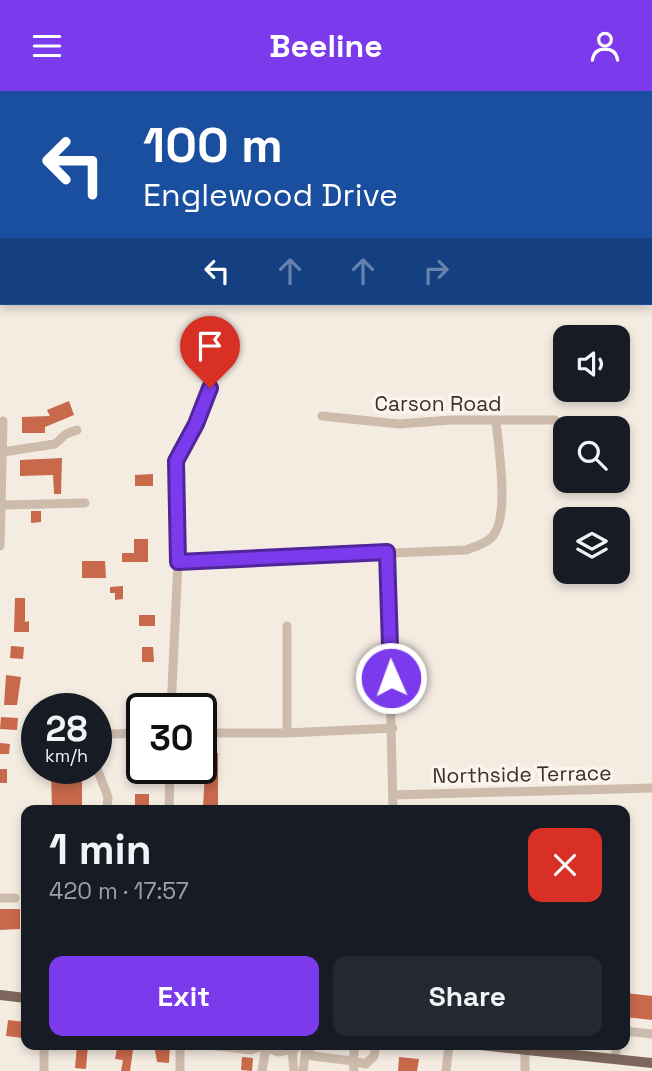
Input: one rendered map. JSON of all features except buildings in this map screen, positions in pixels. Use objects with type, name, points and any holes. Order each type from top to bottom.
[{"type":"main road","points":[[0,995],[21,997]]},
{"type":"main road","points":[[571,1050],[652,1063]]},
{"type":"street","points":[[172,693],[178,562],[176,461],[196,424],[210,388]]},
{"type":"street","name":"Carson Road","points":[[322,416],[399,424],[553,420]]},
{"type":"street","points":[[178,562],[466,550],[492,538],[502,507],[496,420]]},
{"type":"street","points":[[0,546],[3,421]]},
{"type":"street","points":[[3,452],[55,444],[66,433],[77,430]]},
{"type":"street","points":[[2,505],[85,503]]},
{"type":"street","points":[[387,552],[393,805]]},
{"type":"street","points":[[287,626],[287,733]]},
{"type":"street","points":[[217,733],[393,728]]},
{"type":"street","points":[[103,784],[108,797],[107,805]]},
{"type":"street","points":[[169,805],[170,784]]},
{"type":"street","name":"Northside Terrace","points":[[393,795],[652,788]]},
{"type":"street","points":[[0,898],[15,898]]},
{"type":"street","points":[[630,1032],[652,1034]]},
{"type":"street","points":[[44,1050],[44,1071]]},
{"type":"street","points":[[180,1050],[180,1071]]},
{"type":"street","points":[[261,1071],[265,1050]]},
{"type":"street","points":[[293,1050],[302,1071]]},
{"type":"street","points":[[302,1071],[306,1050]]},
{"type":"street","points":[[309,1050],[312,1056],[354,1066],[366,1064],[374,1056],[375,1050]]},
{"type":"street","points":[[446,1071],[448,1050]]},
{"type":"street","points":[[525,1050],[525,1071]]},
{"type":"street","points":[[615,1059],[616,1050]]},
{"type":"route","points":[[210,388],[196,424],[176,461],[178,562],[387,552],[391,678]]}]
